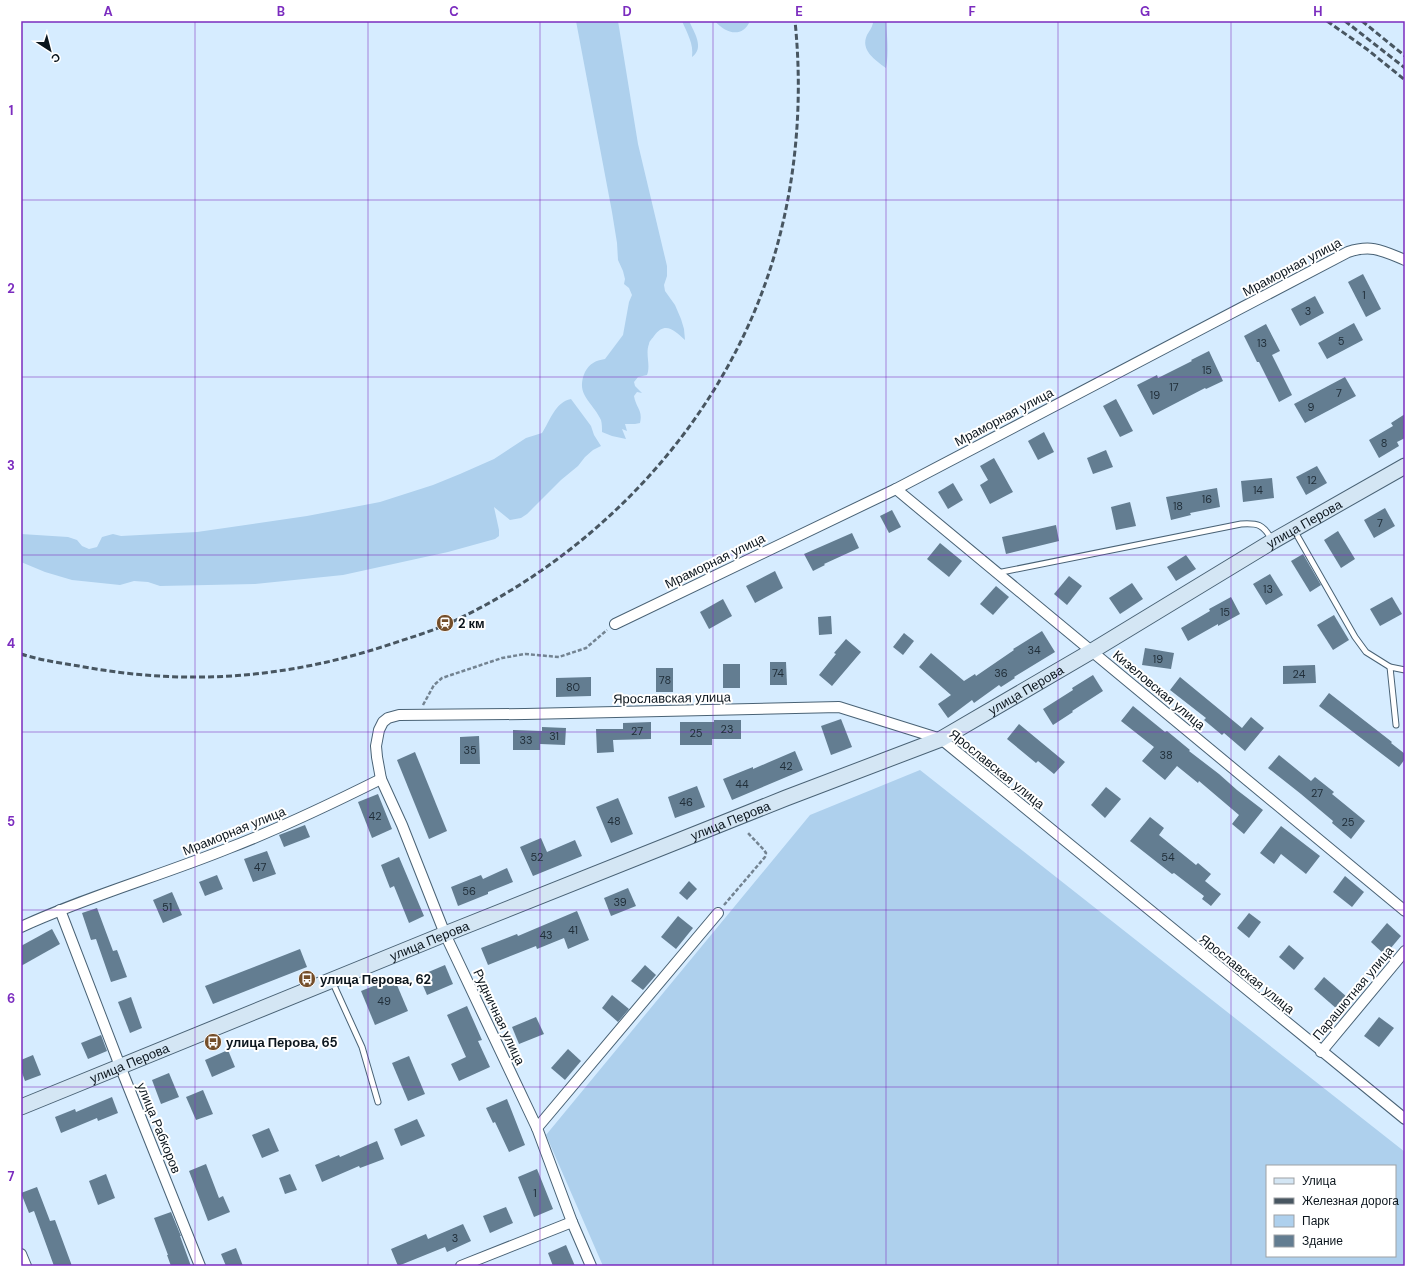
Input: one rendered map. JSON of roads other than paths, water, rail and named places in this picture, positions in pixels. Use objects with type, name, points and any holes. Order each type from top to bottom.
[{"type":"main road","name":"улица Перова","points":[[21,1106],[445,934],[779,801],[941,739],[1092,651],[1273,541],[1405,466]]},
{"type":"street","name":"Мраморная улица","points":[[615,624],[896,489],[1348,252],[1372,248],[1405,260]]},
{"type":"street","name":"Кизеловская улица","points":[[896,489],[1405,911]]},
{"type":"street","name":"Ярославская улица","points":[[381,779],[376,757],[376,746],[379,730],[383,722],[388,718],[398,715],[525,714],[839,707],[941,739],[1405,1119]]},
{"type":"street","name":"Мраморная улица","points":[[21,927],[60,910],[228,849],[320,810],[381,779]]},
{"type":"street","name":"Рудничная улица","points":[[381,779],[402,824],[445,934],[537,1128],[572,1222],[592,1266]]},
{"type":"street","name":"улица Рабкоров","points":[[60,910],[120,1066],[200,1266]]},
{"type":"street","points":[[537,1128],[718,914]]},
{"type":"street","name":"Парашютная улица","points":[[1322,1052],[1405,951]]},
{"type":"street","points":[[462,1266],[572,1222]]},
{"type":"street","points":[[21,1254],[26,1266]]},
{"type":"lane","points":[[996,573],[1240,524],[1255,523],[1263,527],[1273,541]]},
{"type":"lane","points":[[1293,530],[1355,637],[1366,652],[1390,667],[1405,670]]},
{"type":"lane","points":[[1390,667],[1396,725]]},
{"type":"lane","points":[[331,980],[362,1047],[378,1102]]},
{"type":"railway","points":[[21,654],[43,660],[72,665],[161,676],[201,677],[241,675],[281,671],[320,663],[360,654],[449,623],[501,596],[544,569],[585,538],[623,504],[658,466],[690,426],[718,384],[742,339],[759,302],[783,224],[791,183],[796,143],[798,102],[798,61],[795,21]]},
{"type":"railway","points":[[1327,21],[1368,50],[1405,80]]},
{"type":"railway","points":[[1345,21],[1405,68]]},
{"type":"railway","points":[[1362,21],[1405,56]]},
{"type":"place","name":"2 км","points":[[445,623]]},
{"type":"place","name":"улица Перова, 62","points":[[307,979]]},
{"type":"place","name":"улица Перова, 65","points":[[213,1042]]}]
